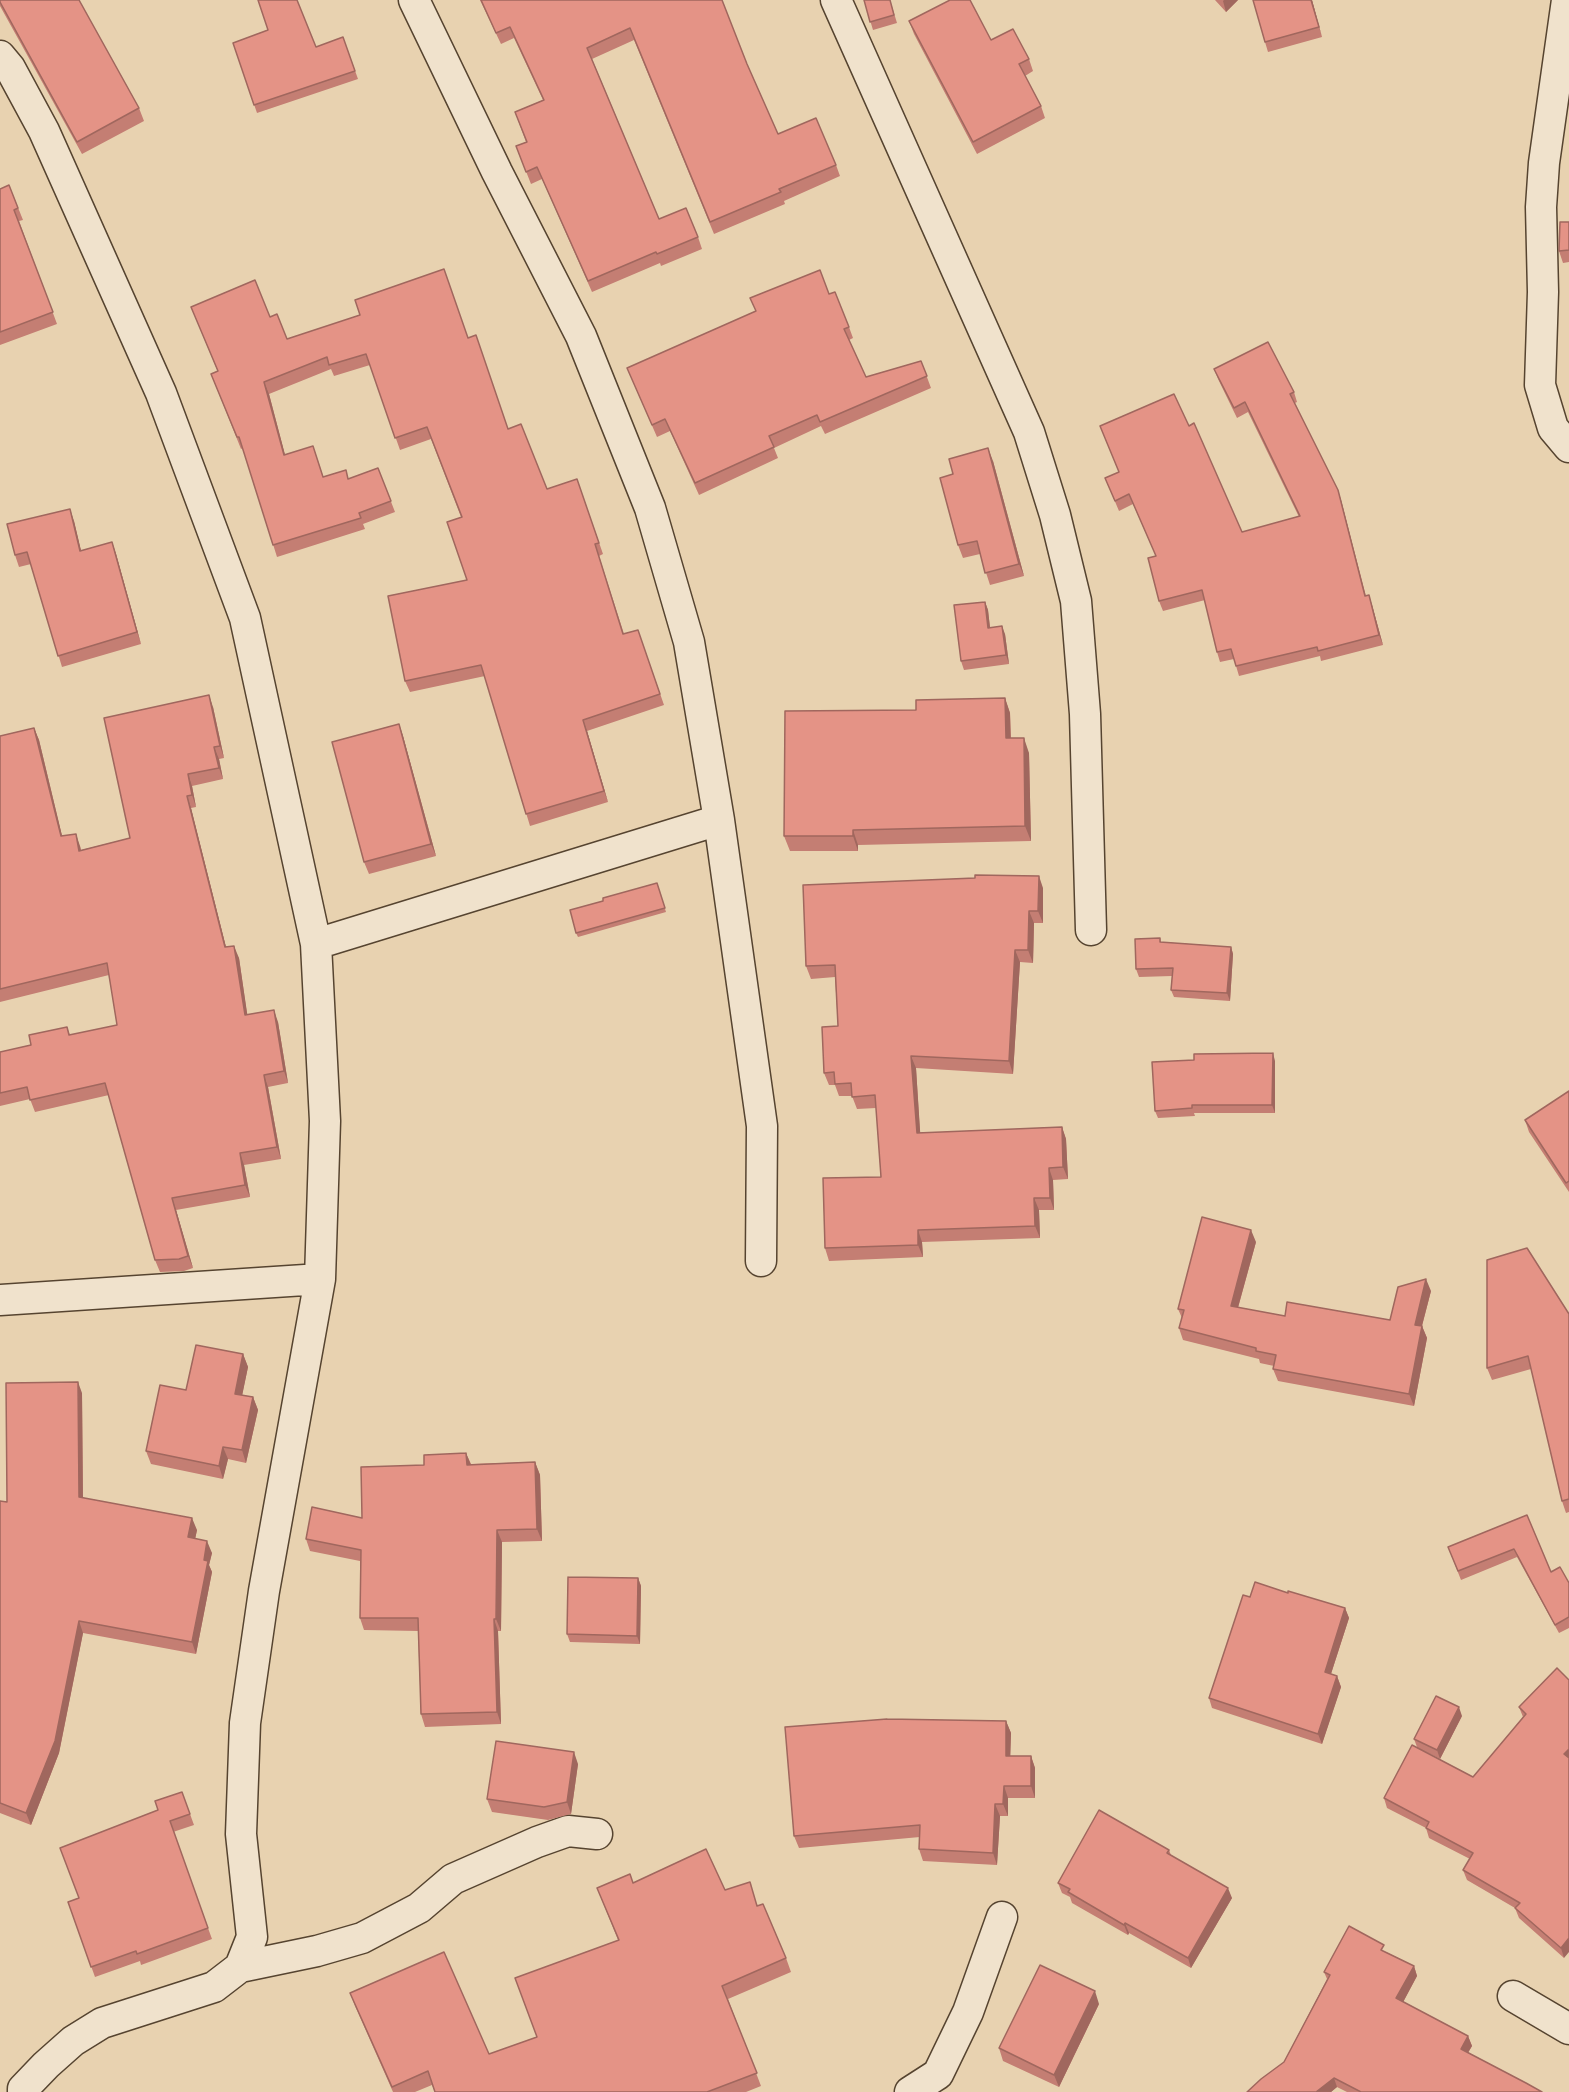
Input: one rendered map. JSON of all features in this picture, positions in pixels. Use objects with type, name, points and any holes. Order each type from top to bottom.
[{"type":"street","points":[[414,0],[502,182],[581,336],[650,508],[689,642],[719,820],[762,1126],[761,1261]]},
{"type":"street","points":[[836,0],[1029,432],[1055,515],[1076,601],[1085,714],[1091,930]]},
{"type":"street","points":[[1567,0],[1544,163],[1541,207],[1544,292],[1540,385],[1553,428],[1569,447]]},
{"type":"street","points":[[0,56],[10,68],[44,131],[161,393],[245,618],[316,944],[324,1120],[320,1279],[264,1591],[245,1723],[242,1834],[252,1937],[240,1967]]},
{"type":"street","points":[[316,944],[719,820]]},
{"type":"street","points":[[0,1300],[320,1279]]},
{"type":"street","points":[[23,2092],[46,2065],[73,2041],[102,2023],[214,1987],[240,1967],[317,1951],[362,1938],[419,1908],[453,1879],[537,1842],[567,1831],[597,1834]]},
{"type":"street","points":[[910,2092],[938,2074],[968,2012],[1002,1917]]},
{"type":"street","points":[[1513,1996],[1569,2029]]},
{"type":"building","points":[[0,0],[79,0],[139,108],[77,142]]},
{"type":"building","points":[[258,0],[297,0],[316,47],[343,37],[355,71],[254,105],[233,43],[268,30]]},
{"type":"building","points":[[481,0],[722,0],[778,134],[816,118],[836,165],[779,189],[781,192],[710,222],[630,28],[587,48],[659,219],[686,208],[698,237],[588,281],[537,167],[526,172],[516,146],[527,142],[515,112],[544,100],[510,27],[496,33]]},
{"type":"building","points":[[864,0],[890,0],[894,15],[870,22]]},
{"type":"building","points":[[950,0],[970,0],[991,40],[1013,29],[1029,59],[1019,64],[1041,106],[973,142],[909,21]]},
{"type":"building","points":[[1253,0],[1311,0],[1319,27],[1265,42]]},
{"type":"building","points":[[9,185],[18,208],[14,210],[53,312],[0,332],[0,189]]},
{"type":"building","points":[[1560,222],[1569,222],[1569,250],[1559,251]]},
{"type":"building","points":[[444,269],[468,338],[476,335],[508,429],[521,424],[547,489],[577,479],[599,543],[595,544],[623,634],[638,630],[660,694],[583,720],[604,791],[526,814],[481,665],[405,681],[388,596],[467,580],[447,522],[462,517],[427,427],[395,438],[366,354],[329,365],[327,357],[264,382],[284,455],[313,446],[323,477],[346,470],[348,479],[378,468],[391,501],[359,513],[361,518],[273,545],[239,437],[237,437],[211,374],[218,371],[191,307],[255,280],[270,317],[277,314],[287,339],[360,315],[355,300]]},
{"type":"building","points":[[820,270],[829,294],[835,292],[849,327],[844,329],[866,377],[921,361],[927,376],[820,422],[817,415],[769,436],[774,447],[695,483],[665,419],[652,425],[627,368],[756,311],[750,298]]},
{"type":"building","points":[[1268,342],[1294,392],[1290,394],[1338,490],[1365,596],[1369,595],[1379,635],[1318,651],[1317,647],[1236,666],[1231,649],[1217,652],[1202,590],[1159,601],[1148,558],[1156,556],[1129,494],[1115,501],[1105,478],[1119,472],[1100,426],[1174,394],[1189,426],[1194,423],[1242,532],[1300,516],[1245,402],[1234,408],[1214,369]]},
{"type":"building","points":[[988,448],[1019,564],[985,573],[977,541],[958,545],[940,478],[953,474],[949,459]]},
{"type":"building","points":[[70,509],[80,551],[112,542],[137,632],[58,656],[27,552],[15,555],[7,524]]},
{"type":"building","points":[[985,602],[988,628],[1002,626],[1006,655],[961,661],[954,605]]},
{"type":"building","points":[[209,695],[220,746],[214,747],[219,768],[188,774],[192,795],[187,796],[225,947],[234,946],[245,1015],[274,1010],[284,1071],[264,1075],[277,1147],[240,1153],[245,1185],[172,1198],[188,1256],[179,1259],[155,1260],[105,1083],[30,1100],[27,1087],[0,1093],[0,1052],[31,1045],[29,1035],[67,1027],[69,1035],[117,1025],[107,963],[0,989],[0,736],[34,728],[61,836],[76,834],[79,851],[130,838],[104,718]]},
{"type":"building","points":[[1005,698],[1006,738],[1024,738],[1025,826],[853,830],[853,836],[784,836],[785,711],[916,710],[916,700]]},
{"type":"building","points":[[399,724],[431,844],[364,862],[332,742]]},
{"type":"building","points":[[975,875],[1039,876],[1038,911],[1029,911],[1028,950],[1015,950],[1009,1061],[911,1056],[917,1133],[1062,1127],[1063,1167],[1049,1168],[1050,1198],[1034,1198],[1035,1226],[918,1230],[918,1245],[825,1248],[823,1178],[881,1177],[875,1095],[852,1097],[851,1083],[835,1084],[834,1072],[824,1073],[822,1027],[838,1026],[835,965],[806,966],[803,885],[975,878]]},
{"type":"building","points":[[657,883],[665,908],[576,933],[570,910]]},
{"type":"building","points":[[1160,938],[1160,942],[1231,947],[1227,993],[1171,990],[1173,968],[1136,969],[1135,939]]},
{"type":"building","points":[[1273,1053],[1272,1105],[1192,1105],[1192,1108],[1155,1111],[1152,1062],[1194,1060],[1194,1054]]},
{"type":"building","points":[[1569,1091],[1569,1181],[1566,1183],[1525,1120]]},
{"type":"building","points":[[1202,1217],[1251,1230],[1231,1306],[1285,1316],[1287,1302],[1390,1320],[1398,1287],[1426,1279],[1415,1325],[1422,1326],[1409,1394],[1273,1369],[1276,1355],[1179,1328],[1184,1310],[1178,1309]]},
{"type":"building","points":[[1527,1248],[1569,1314],[1569,1499],[1562,1501],[1528,1356],[1487,1368],[1487,1260]]},
{"type":"building","points":[[196,1345],[243,1354],[235,1394],[253,1397],[242,1450],[223,1447],[219,1466],[146,1451],[160,1385],[186,1390]]},
{"type":"building","points":[[78,1382],[79,1497],[192,1518],[188,1537],[207,1541],[204,1560],[208,1561],[192,1642],[79,1621],[55,1741],[26,1813],[0,1803],[0,1501],[7,1502],[6,1383]]},
{"type":"building","points":[[466,1453],[467,1465],[535,1462],[537,1529],[497,1530],[496,1619],[494,1619],[497,1712],[421,1714],[418,1618],[360,1618],[361,1550],[306,1539],[312,1507],[362,1518],[361,1467],[424,1465],[424,1455]]},
{"type":"building","points":[[1527,1515],[1551,1572],[1560,1567],[1569,1583],[1569,1617],[1555,1625],[1514,1549],[1458,1571],[1448,1547]]},
{"type":"building","points":[[568,1577],[638,1578],[637,1636],[567,1634]]},
{"type":"building","points":[[1255,1582],[1345,1608],[1325,1672],[1337,1676],[1318,1734],[1209,1698],[1243,1595],[1250,1597]]},
{"type":"building","points":[[1557,1668],[1569,1680],[1569,1749],[1564,1754],[1569,1758],[1569,1938],[1561,1948],[1515,1908],[1520,1903],[1463,1870],[1473,1853],[1426,1828],[1429,1822],[1384,1798],[1412,1745],[1473,1777],[1526,1714],[1519,1707]]},
{"type":"building","points":[[1436,1696],[1459,1707],[1437,1750],[1414,1739]]},
{"type":"building","points":[[887,1719],[1006,1721],[1006,1756],[1031,1756],[1031,1786],[1004,1786],[1003,1804],[995,1804],[993,1853],[919,1849],[920,1825],[794,1836],[785,1727]]},
{"type":"building","points":[[496,1741],[574,1752],[567,1802],[544,1807],[487,1799]]},
{"type":"building","points":[[182,1792],[190,1814],[170,1821],[208,1928],[137,1954],[136,1951],[91,1967],[68,1902],[79,1898],[60,1848],[158,1810],[155,1801]]},
{"type":"building","points":[[1099,1810],[1169,1850],[1167,1853],[1228,1888],[1188,1958],[1125,1923],[1124,1925],[1068,1892],[1070,1889],[1058,1883]]},
{"type":"building","points":[[706,1849],[725,1890],[750,1882],[757,1906],[763,1904],[786,1958],[722,1986],[757,2073],[707,2092],[435,2092],[428,2071],[392,2087],[350,1993],[444,1952],[489,2054],[537,2037],[515,1978],[619,1940],[597,1888],[630,1874],[633,1883]]},
{"type":"building","points":[[1349,1926],[1384,1945],[1381,1950],[1414,1966],[1396,1998],[1468,2036],[1461,2049],[1542,2092],[1361,2092],[1334,2078],[1316,2092],[1247,2092],[1284,2062],[1330,1975],[1324,1972]]},
{"type":"building","points":[[1040,1965],[1095,1991],[1054,2075],[999,2048]]}]
